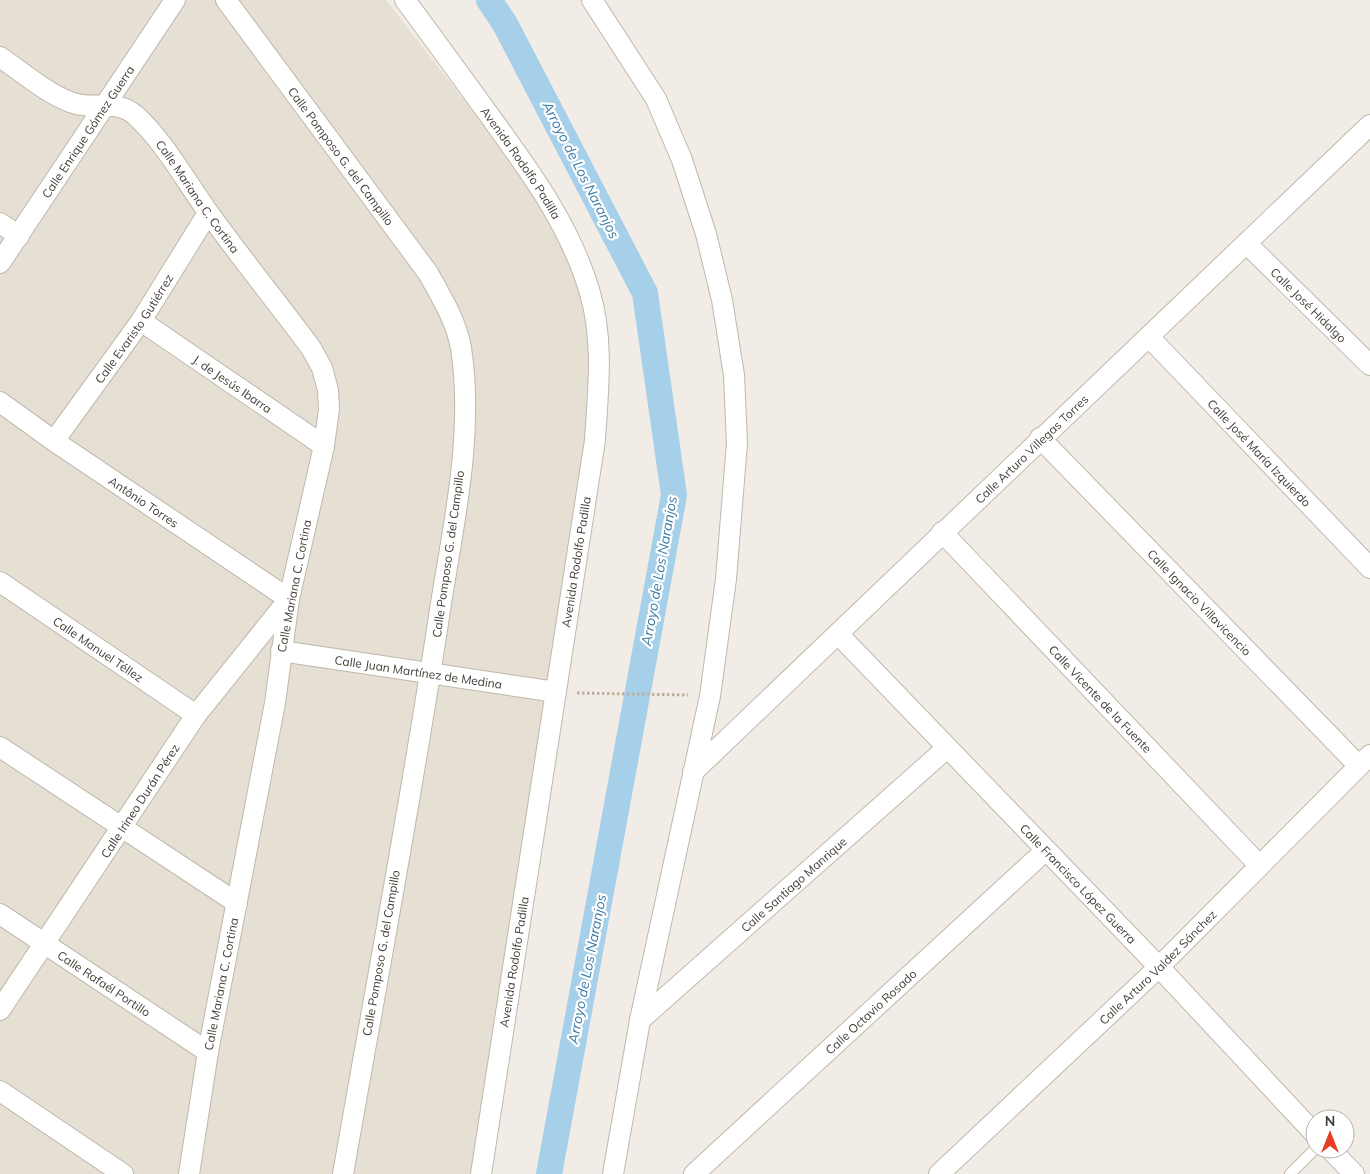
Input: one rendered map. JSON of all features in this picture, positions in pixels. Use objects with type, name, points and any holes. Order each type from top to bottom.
[{"type":"street","name":"Calle Pomposo G. del Campillo","points":[[226,0],[428,273],[450,313],[460,346],[464,384],[464,427],[458,494],[430,675],[343,1174]]},
{"type":"street","name":"Avenida Rodolfo Padilla","points":[[405,0],[536,180],[573,243],[590,294],[597,330],[598,384],[595,440],[481,1174]]},
{"type":"street","points":[[592,0],[656,99],[682,160],[706,234],[722,300],[734,375],[737,443],[726,579],[710,696],[692,772],[640,1020],[613,1174]]},
{"type":"street","name":"Calle Enrique Gómez Guerra","points":[[0,263],[107,104],[166,3]]},
{"type":"street","points":[[0,57],[69,102],[86,108],[107,104]]},
{"type":"street","name":"Calle Mariana C. Cortina","points":[[107,104],[121,107],[134,114],[147,128],[208,213],[311,348],[322,368],[328,390],[329,409],[324,446],[289,599],[274,703],[208,1052],[189,1174]]},
{"type":"street","name":"Calle Arturo Villegas Torres","points":[[692,772],[839,635],[942,532],[1246,243],[1367,135]]},
{"type":"street","name":"Calle Evaristo Gutiérrez","points":[[54,441],[141,321],[208,213]]},
{"type":"street","points":[[0,223],[19,236]]},
{"type":"street","name":"Calle José Hidalgo","points":[[1246,243],[1370,365]]},
{"type":"street","name":"J. de Jesús Ibarra","points":[[141,321],[324,446]]},
{"type":"street","name":"Calle José María Izquierdo","points":[[1149,337],[1370,568]]},
{"type":"street","name":"Antônio Torres","points":[[0,402],[54,441],[289,599]]},
{"type":"street","name":"Calle Ignacio Villavicencio","points":[[1040,438],[1364,760]]},
{"type":"street","name":"Calle Vicente de la Fuente","points":[[942,532],[1259,865]]},
{"type":"street","name":"Calle Manuel Téllez","points":[[0,582],[196,715]]},
{"type":"street","name":"Calle Irineo Durán Pérez","points":[[0,1010],[123,828],[196,715],[289,599]]},
{"type":"street","name":"Calle Francisco López Guerra","points":[[839,635],[1159,967],[1305,1123]]},
{"type":"street","name":"Calle Juan Martínez de Medina","points":[[281,651],[430,675],[556,692]]},
{"type":"street","points":[[0,747],[237,902]]},
{"type":"street","name":"Calle Santiago Manrique","points":[[640,1020],[947,748]]},
{"type":"street","name":"Calle Arturo Valdez Sánchez","points":[[939,1174],[1159,967],[1364,760]]},
{"type":"street","name":"Calle Octavio Rosado","points":[[694,1174],[1046,850]]},
{"type":"street","name":"Calle Rafaél Portillo","points":[[0,914],[208,1052]]},
{"type":"street","points":[[0,1091],[123,1174]]},
{"type":"street","points":[[1340,1159],[1354,1174]]},
{"type":"lane","points":[[1290,1174],[1305,1159]]},
{"type":"path","points":[[605,693],[710,696]]},
{"type":"shaded area","points":[[0,0],[386,0],[548,208],[592,325],[592,425],[476,1174],[0,1174]]},
{"type":"waterway","name":"Arroyo de Los Naranjos","points":[[489,0],[505,24],[645,293],[674,495],[549,1174]]}]
